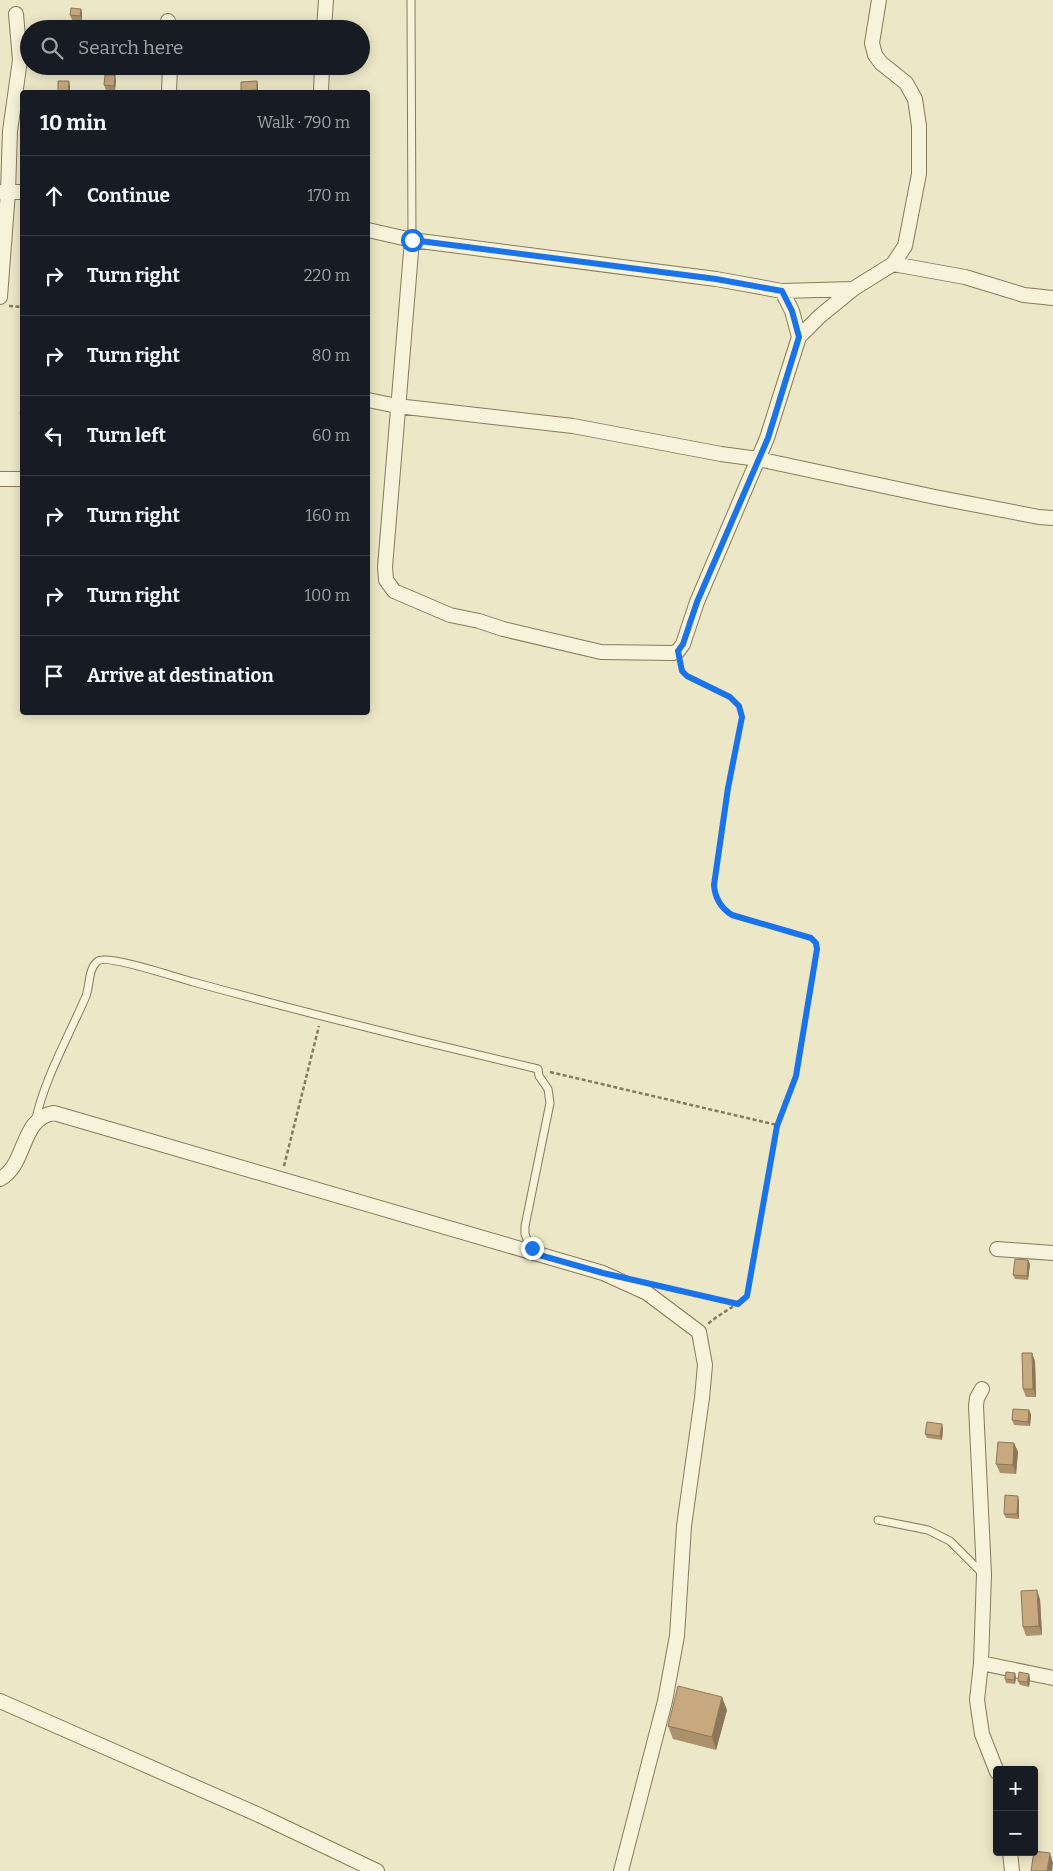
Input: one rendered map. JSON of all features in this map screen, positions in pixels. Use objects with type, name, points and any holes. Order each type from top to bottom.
[{"type":"street","points":[[325,20],[326,0]]},
{"type":"street","points":[[412,240],[384,568],[386,580],[394,591],[450,614],[503,629],[601,652],[673,653],[678,651],[683,644],[697,602],[768,438],[799,337],[820,316],[853,289],[893,264],[905,246],[919,174],[919,126],[914,99],[906,83],[881,63],[875,55],[872,43],[879,0]]},
{"type":"street","points":[[0,297],[4,192],[10,130],[20,60],[16,14]]},
{"type":"street","points":[[169,90],[170,75]]},
{"type":"street","points":[[321,90],[322,75]]},
{"type":"street","points":[[4,192],[20,192]]},
{"type":"street","points":[[370,230],[412,240],[716,279],[782,291],[853,289]]},
{"type":"street","points":[[893,264],[965,277],[1024,295],[1053,298]]},
{"type":"street","points":[[782,291],[792,311],[799,337]]},
{"type":"street","points":[[370,400],[397,406],[574,426],[721,454],[758,459],[935,497],[1053,518]]},
{"type":"street","points":[[0,479],[20,479]]},
{"type":"street","points":[[0,1179],[7,1175],[12,1167],[35,1122],[47,1114],[54,1113],[603,1273],[647,1293],[699,1332],[705,1365],[684,1526],[677,1636],[665,1701],[621,1871]]},
{"type":"street","points":[[997,1249],[1053,1253]]},
{"type":"street","points":[[982,1388],[976,1406],[984,1574],[981,1663],[977,1700],[982,1734],[995,1766]]},
{"type":"street","points":[[981,1663],[1053,1678]]},
{"type":"street","points":[[0,1702],[259,1815],[377,1871]]},
{"type":"street","points":[[1010,1856],[1012,1871]]},
{"type":"lane","points":[[411,0],[412,240]]},
{"type":"lane","points":[[35,1122],[40,1100],[87,994],[92,969],[96,961],[102,959],[126,962],[322,1016],[538,1070],[539,1076],[548,1089],[550,1104],[525,1226],[525,1234],[532,1253]]},
{"type":"lane","points":[[878,1520],[928,1530],[950,1541],[984,1574]]},
{"type":"path","points":[[678,651],[682,671],[687,676],[730,697],[739,706],[742,717],[728,788],[714,885],[715,896],[724,910],[732,915],[811,938],[816,943],[817,949],[796,1076],[777,1126],[747,1296],[738,1304],[717,1315],[699,1332]]},
{"type":"path","points":[[280,1179],[322,1016]]},
{"type":"path","points":[[538,1070],[777,1126]]},
{"type":"path","points":[[661,1286],[738,1304]]},
{"type":"building","points":[[71,8],[81,9],[80,16],[70,15]]},
{"type":"building","points":[[105,75],[115,75],[114,86],[104,85]]},
{"type":"building","points":[[58,81],[69,81],[68,90],[58,90]]},
{"type":"building","points":[[257,81],[257,90],[241,90],[241,82]]},
{"type":"building","points":[[1015,1259],[1028,1260],[1027,1276],[1013,1275]]},
{"type":"building","points":[[1022,1353],[1032,1353],[1033,1389],[1023,1389]]},
{"type":"building","points":[[1013,1409],[1029,1410],[1028,1422],[1012,1420]]},
{"type":"building","points":[[927,1422],[942,1424],[940,1436],[925,1434]]},
{"type":"building","points":[[998,1442],[1014,1443],[1013,1465],[996,1464]]},
{"type":"building","points":[[1005,1495],[1018,1496],[1017,1514],[1004,1514]]},
{"type":"building","points":[[1037,1590],[1039,1626],[1023,1627],[1021,1591]]},
{"type":"building","points":[[1006,1672],[1015,1673],[1014,1680],[1005,1679]]},
{"type":"building","points":[[1019,1672],[1029,1674],[1027,1682],[1018,1681]]},
{"type":"building","points":[[678,1686],[722,1697],[712,1737],[668,1726]]},
{"type":"building","points":[[1038,1852],[1050,1853],[1047,1871],[1031,1871],[1033,1856],[1038,1856]]},
{"type":"route","points":[[412,240],[716,279],[782,291],[792,311],[799,337],[768,438],[697,602],[683,644],[678,651],[682,671],[687,676],[730,697],[739,706],[742,717],[728,788],[714,885],[715,896],[724,910],[732,915],[811,938],[816,943],[817,949],[796,1076],[777,1126],[747,1296],[738,1304],[603,1273],[532,1253],[532,1248]]}]
